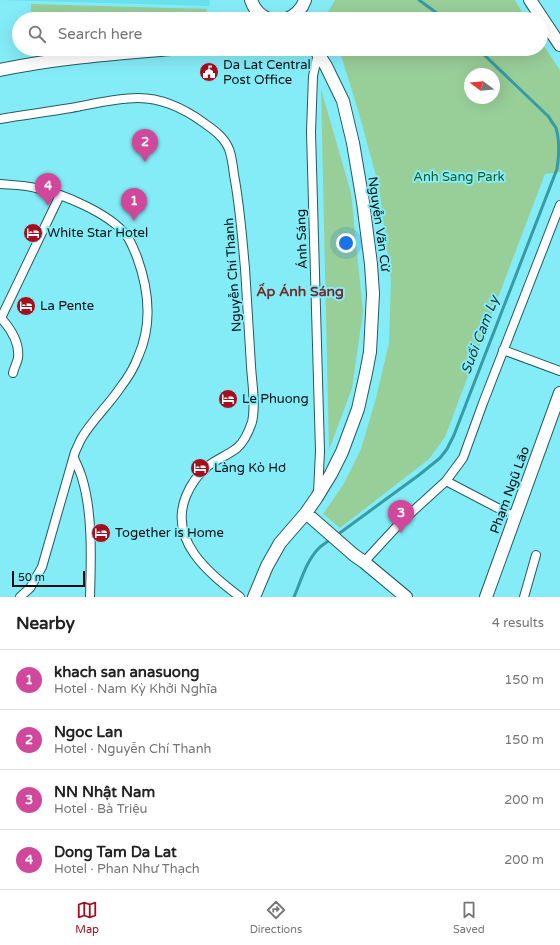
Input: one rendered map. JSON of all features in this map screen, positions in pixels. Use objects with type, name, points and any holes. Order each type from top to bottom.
[{"type":"main road","points":[[251,0],[257,12]]},
{"type":"main road","points":[[298,12],[305,0]]},
{"type":"main road","points":[[530,0],[538,12]]},
{"type":"main road","points":[[548,27],[559,44]]},
{"type":"main road","points":[[0,70],[55,60],[97,56]]},
{"type":"main road","name":"Nguyễn Văn Cừ","points":[[254,597],[267,566],[280,543],[306,513],[317,497],[342,452],[358,409],[370,352],[373,294],[368,235],[354,151],[343,101],[326,66],[319,56]]},
{"type":"main road","name":"Phạm Ngũ Lão","points":[[486,597],[560,392]]},
{"type":"main road","points":[[306,513],[402,596]]},
{"type":"street","name":"Ánh Sáng","points":[[315,56],[313,76],[311,132],[320,445],[317,497]]},
{"type":"street","name":"Nguyễn Chí Thanh","points":[[0,119],[121,99],[153,99],[177,107],[200,120],[222,136],[229,149],[239,202],[246,285],[253,397],[252,423],[245,438],[236,448],[209,465],[198,475],[183,504],[182,523],[191,551],[220,581],[240,597]]},
{"type":"street","points":[[0,184],[36,188],[74,201],[105,216],[127,236],[136,254],[147,294],[148,316],[145,339],[134,367],[81,439],[75,452],[42,567],[30,588],[20,597]]},
{"type":"street","points":[[13,373],[18,360],[18,350],[15,339],[1,317],[60,196]]},
{"type":"street","points":[[359,559],[446,481],[463,458],[503,350],[560,205]]},
{"type":"street","points":[[503,350],[560,370]]},
{"type":"street","points":[[74,458],[82,479],[88,508],[90,536],[90,597]]},
{"type":"street","points":[[446,481],[515,517]]},
{"type":"street","points":[[524,597],[536,555]]},
{"type":"shaded area","points":[[0,0],[210,0],[209,6]]},
{"type":"green space","points":[[335,0],[515,0],[522,12],[328,12]]},
{"type":"green space","points":[[31,4],[207,9],[206,12],[31,12]]},
{"type":"green space","name":"Anh Sang Park","points":[[548,52],[560,70],[560,172],[545,174],[445,437],[429,459],[340,528],[323,514],[343,485],[361,449],[376,398],[389,343],[391,281],[379,187],[341,56],[548,56]]},
{"type":"green space","points":[[321,89],[351,193],[363,312],[352,388],[329,450]]},
{"type":"waterway","name":"Suối Cam Ly","points":[[419,0],[435,12]]},
{"type":"waterway","name":"Suối Cam Ly","points":[[337,535],[419,475],[440,458],[447,449],[454,435],[557,169],[559,143],[556,128],[549,117],[485,56]]},
{"type":"waterway","name":"Suối Cam Ly","points":[[294,597],[304,571],[314,553],[332,538]]},
{"type":"place","name":"Da Lat Central Post Office","points":[[209,72]]},
{"type":"place","name":"Ngoc Lan","points":[[145,162]]},
{"type":"place","name":"Dong Tam Da Lat","points":[[48,206]]},
{"type":"place","name":"khach san anasuong","points":[[134,221]]},
{"type":"place","name":"White Star Hotel","points":[[33,233]]},
{"type":"place","name":"La Pente","points":[[26,306]]},
{"type":"place","name":"Le Phuong","points":[[228,399]]},
{"type":"place","name":"Làng Kò Hơ","points":[[200,468]]},
{"type":"place","name":"Together is Home","points":[[101,533]]},
{"type":"place","name":"NN Nhật Nam","points":[[401,533]]},
{"type":"district","name":"Ấp Ánh Sáng","points":[[300,291]]}]
